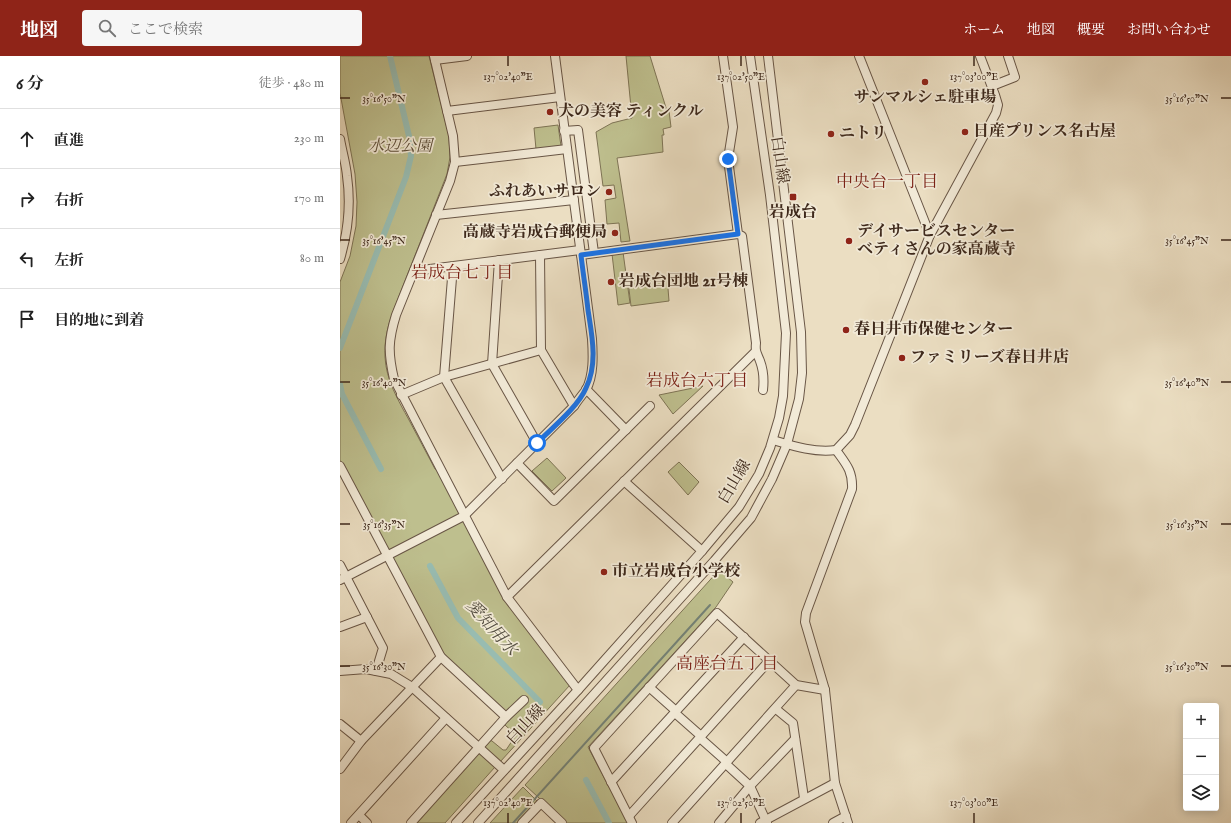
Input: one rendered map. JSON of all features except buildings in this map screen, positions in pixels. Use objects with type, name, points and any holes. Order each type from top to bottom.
[{"type":"street","points":[[467,56],[435,58],[453,136],[455,162],[450,181],[396,315],[390,336],[390,362],[394,379],[401,395],[507,597],[578,690]]},
{"type":"street","points":[[343,578],[464,516],[574,406],[586,389],[592,367],[593,354],[554,56]]},
{"type":"street","points":[[723,56],[733,127],[728,159],[738,234],[742,236],[756,343],[755,352],[760,362],[764,384],[763,390]]},
{"type":"street","name":"白山線","points":[[456,823],[578,690],[702,551],[739,507],[759,474],[773,440],[783,396],[786,333],[770,195],[750,56]]},
{"type":"street","name":"白山線","points":[[478,823],[714,561],[750,518],[772,479],[787,444],[802,373],[801,332],[768,56]]},
{"type":"street","points":[[859,56],[930,236]]},
{"type":"street","points":[[773,440],[825,451],[836,450],[850,435],[930,236],[996,113],[998,105],[980,56]]},
{"type":"street","points":[[992,86],[1015,77],[1008,56]]},
{"type":"street","points":[[447,111],[560,97]]},
{"type":"street","points":[[564,131],[578,130],[594,253]]},
{"type":"street","points":[[340,139],[342,161],[347,175],[348,213],[345,240],[340,259]]},
{"type":"street","points":[[455,162],[567,149]]},
{"type":"street","points":[[436,215],[574,200]]},
{"type":"street","points":[[414,270],[540,255],[594,253],[738,234]]},
{"type":"street","points":[[540,255],[541,350],[574,406]]},
{"type":"street","points":[[499,260],[492,364],[537,443]]},
{"type":"street","points":[[453,266],[444,376],[502,479]]},
{"type":"street","points":[[401,395],[444,376],[541,350]]},
{"type":"street","points":[[507,597],[755,352]]},
{"type":"street","points":[[586,389],[626,430]]},
{"type":"street","points":[[517,463],[554,501],[650,406]]},
{"type":"street","points":[[833,823],[847,820],[835,783],[825,690],[805,622],[806,613],[852,489],[852,478],[849,468],[836,450]]},
{"type":"street","points":[[340,466],[441,657],[506,717]]},
{"type":"street","points":[[624,481],[702,551]]},
{"type":"street","points":[[340,565],[343,578],[383,648],[376,671]]},
{"type":"street","points":[[769,661],[700,737],[630,819],[594,748],[717,613],[744,637],[796,686],[825,690]]},
{"type":"street","points":[[340,627],[367,618]]},
{"type":"street","points":[[611,782],[744,637]]},
{"type":"street","points":[[340,769],[361,741],[441,657]]},
{"type":"street","points":[[340,671],[366,668],[391,674],[412,687],[504,770]]},
{"type":"street","points":[[672,823],[796,686]]},
{"type":"street","points":[[649,687],[750,786],[764,822],[804,798],[835,783]]},
{"type":"street","points":[[411,823],[480,748],[506,717],[524,700]]},
{"type":"street","points":[[776,709],[793,723],[804,798]]},
{"type":"street","points":[[351,823],[446,718]]},
{"type":"street","points":[[340,724],[361,741]]},
{"type":"street","points":[[719,823],[750,786],[795,739]]},
{"type":"street","points":[[522,823],[540,803],[562,823]]},
{"type":"street","points":[[358,815],[367,823]]},
{"type":"green space","name":"水辺公園","points":[[340,56],[429,56],[449,136],[450,157],[447,174],[392,315],[386,339],[385,357],[390,382],[397,397],[505,600],[570,685],[500,762],[485,748],[485,745],[490,740],[503,750],[506,750],[516,735],[505,725],[507,713],[442,654],[340,460],[340,282],[350,256],[356,226],[357,202],[355,174],[340,93]]},
{"type":"green space","points":[[626,56],[650,56],[667,111],[669,111],[671,127],[663,129],[663,152],[617,158],[630,241],[621,242],[619,223],[607,224],[605,200],[616,198],[614,185],[603,186],[596,132],[612,123],[632,118]]},
{"type":"green space","points":[[558,125],[561,146],[536,149],[534,128]]},
{"type":"green space","points":[[623,252],[630,303],[618,305],[612,254]]},
{"type":"green space","points":[[667,276],[669,301],[631,306],[628,281]]},
{"type":"green space","points":[[703,386],[673,414],[659,395]]},
{"type":"green space","points":[[547,458],[566,478],[552,491],[532,471]]},
{"type":"green space","points":[[679,462],[699,482],[688,495],[668,472]]},
{"type":"green space","points":[[719,570],[733,582],[716,607],[588,747],[628,823],[566,823],[525,785]]},
{"type":"green space","points":[[480,753],[495,767],[445,823],[415,823],[477,754]]},
{"type":"green space","points":[[523,787],[538,802],[519,823],[490,823]]},
{"type":"waterway","name":"愛知用水","points":[[340,348],[406,177],[411,156],[409,136],[390,56]]},
{"type":"waterway","name":"愛知用水","points":[[340,384],[342,394],[381,469]]},
{"type":"waterway","name":"愛知用水","points":[[430,566],[458,618],[540,702]]},
{"type":"waterway","points":[[513,823],[710,605]]},
{"type":"waterway","name":"愛知用水","points":[[586,780],[609,823]]},
{"type":"place","name":"サンマルシェ駐車場","points":[[925,82]]},
{"type":"place","name":"犬の美容 ティンクル","points":[[550,112]]},
{"type":"place","name":"日産プリンス名古屋","points":[[965,132]]},
{"type":"place","name":"ニトリ","points":[[831,134]]},
{"type":"place","name":"ふれあいサロン","points":[[609,192]]},
{"type":"place","name":"岩成台","points":[[793,197]]},
{"type":"place","name":"高蔵寺岩成台郵便局","points":[[615,233]]},
{"type":"place","name":"デイサービスセンター ベティさんの家高蔵寺","points":[[849,241]]},
{"type":"place","name":"岩成台団地 21号棟","points":[[611,282]]},
{"type":"place","name":"春日井市保健センター","points":[[846,330]]},
{"type":"place","name":"ファミリーズ春日井店","points":[[902,358]]},
{"type":"place","name":"市立岩成台小学校","points":[[604,572]]},
{"type":"district","name":"中央台一丁目","points":[[887,182]]},
{"type":"district","name":"岩成台七丁目","points":[[462,273]]},
{"type":"district","name":"岩成台六丁目","points":[[697,381]]},
{"type":"district","name":"高座台五丁目","points":[[727,664]]},
{"type":"route","points":[[537,443],[574,406],[586,389],[590,379],[593,354],[592,339],[581,255],[738,234],[728,159]]}]
